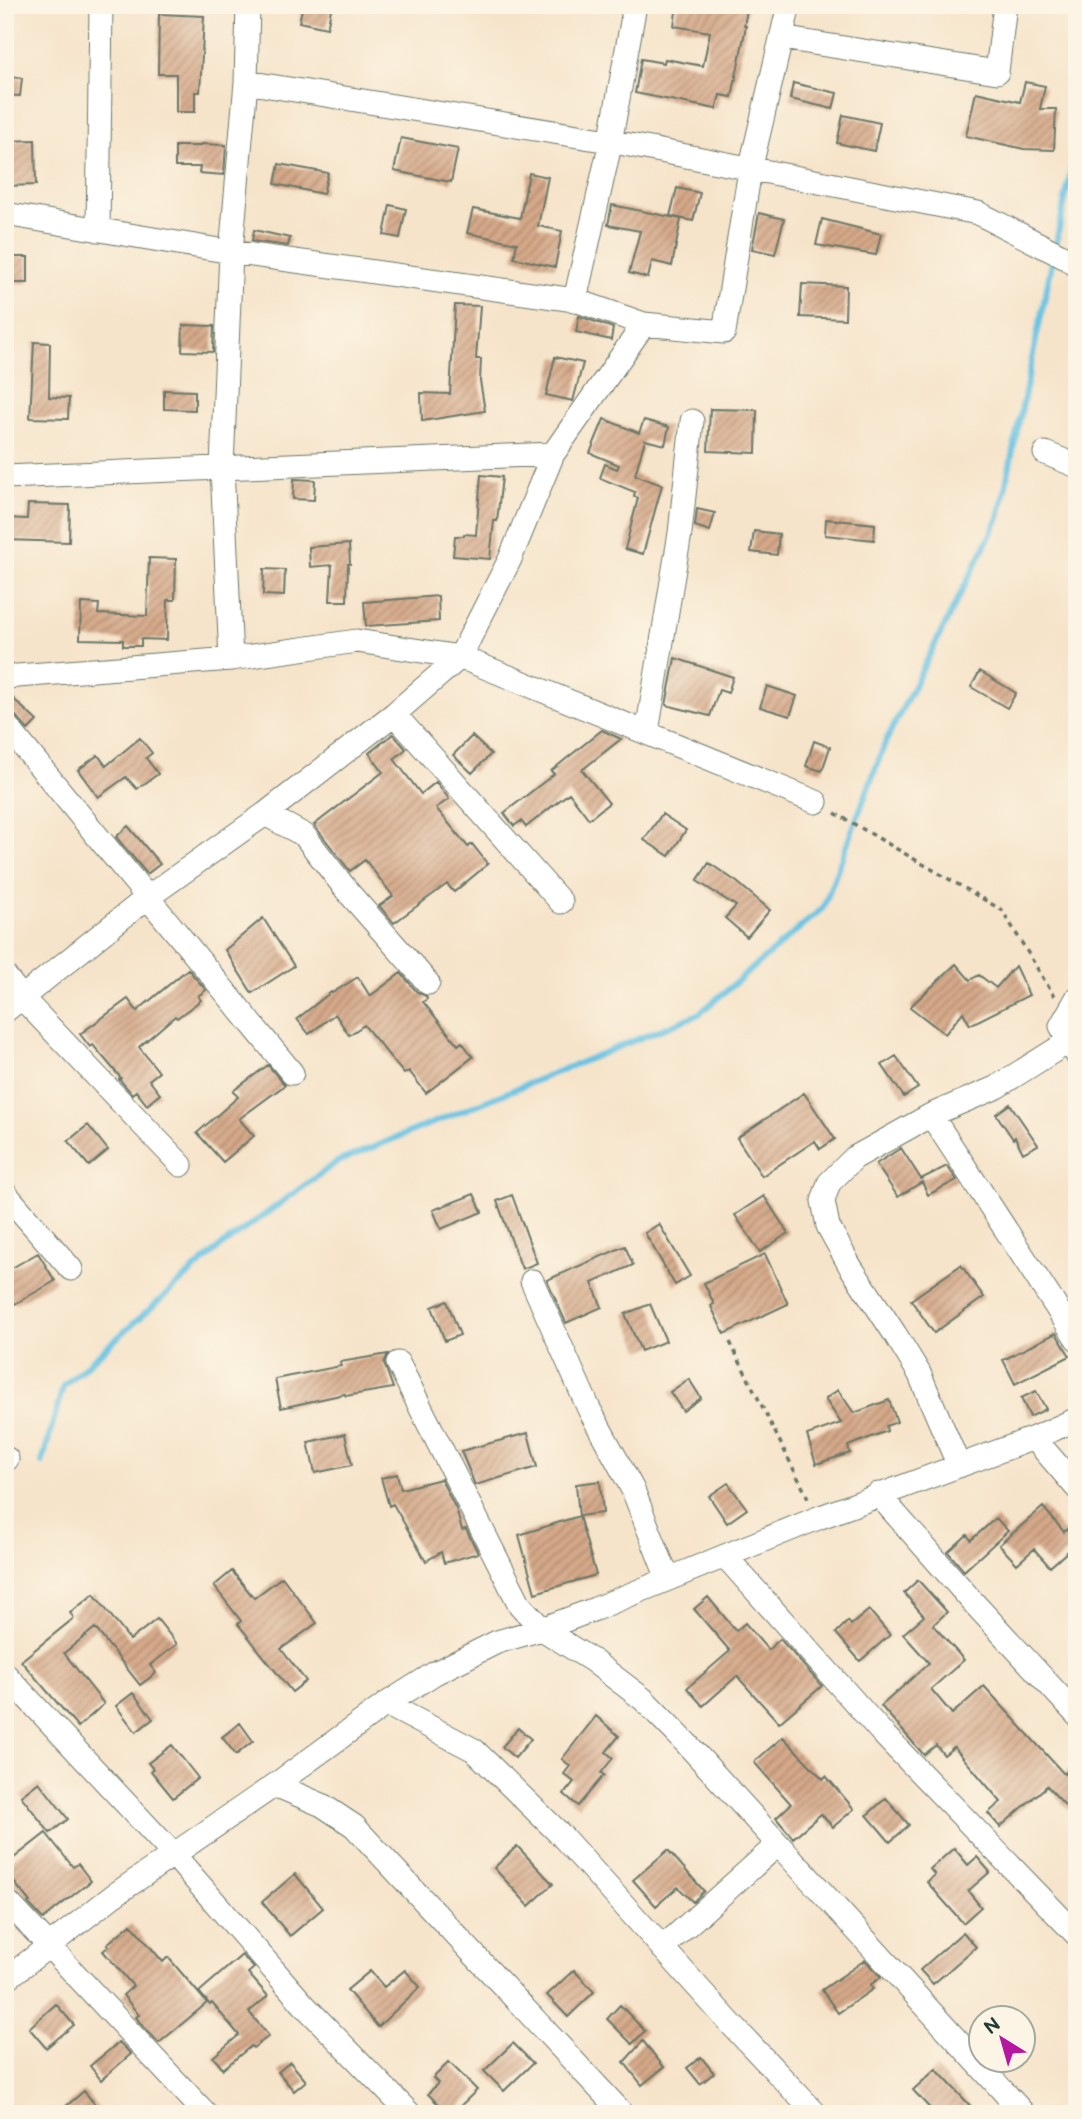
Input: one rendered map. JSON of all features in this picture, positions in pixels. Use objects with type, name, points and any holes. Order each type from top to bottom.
[{"type":"street","points":[[98,230],[101,5]]},
{"type":"street","points":[[231,659],[222,467],[231,252],[246,82],[248,5]]},
{"type":"street","points":[[575,300],[635,5]]},
{"type":"street","points":[[5,214],[231,252],[575,300],[644,324],[724,332],[750,170],[789,5]]},
{"type":"street","points":[[781,38],[997,72],[1005,5]]},
{"type":"street","points":[[246,82],[609,141],[978,213],[1077,266]]},
{"type":"street","points":[[14,1005],[148,897],[265,814],[394,713],[460,657],[510,559],[553,454],[644,324]]},
{"type":"street","points":[[647,732],[680,533],[692,421]]},
{"type":"street","points":[[1045,453],[1077,466]]},
{"type":"street","points":[[5,477],[553,454]]},
{"type":"street","points":[[5,677],[231,659],[357,641],[460,657],[816,802]]},
{"type":"street","points":[[394,713],[561,902]]},
{"type":"street","points":[[5,724],[292,1073]]},
{"type":"street","points":[[265,814],[303,835],[348,892],[428,983]]},
{"type":"street","points":[[5,975],[14,1005],[181,1165]]},
{"type":"street","points":[[959,1466],[919,1373],[850,1266],[828,1226],[823,1201],[829,1182],[854,1158],[931,1115],[995,1088],[1072,1048],[1061,1026],[1072,1007]]},
{"type":"street","points":[[931,1115],[1077,1339]]},
{"type":"street","points":[[5,1193],[71,1269]]},
{"type":"street","points":[[532,1281],[589,1409],[634,1490],[668,1579]]},
{"type":"street","points":[[398,1363],[520,1605],[542,1629],[593,1661],[643,1699],[1024,2114]]},
{"type":"street","points":[[5,1980],[113,1896],[386,1704],[435,1673],[497,1642],[542,1629],[878,1494],[1034,1438],[1077,1419]]},
{"type":"street","points":[[1034,1438],[1077,1488]]},
{"type":"street","points":[[878,1494],[1077,1715]]},
{"type":"street","points":[[726,1557],[884,1735],[1077,1935]]},
{"type":"street","points":[[5,1674],[173,1854],[304,2005],[410,2114]]},
{"type":"street","points":[[386,1704],[474,1751],[561,1835],[816,2114]]},
{"type":"street","points":[[275,1784],[321,1805],[354,1826],[623,2114]]},
{"type":"street","points":[[662,1948],[776,1844]]},
{"type":"street","points":[[5,1899],[206,2114]]},
{"type":"path","points":[[816,802],[1002,911],[1072,1007]]},
{"type":"path","points":[[730,1342],[818,1518]]},
{"type":"building","points":[[303,5],[332,5],[327,28],[299,22]]},
{"type":"building","points":[[677,5],[748,5],[732,97],[720,95],[716,109],[635,93],[641,59],[664,63],[665,59],[703,66],[710,32],[674,26]]},
{"type":"building","points":[[159,14],[204,16],[200,92],[195,92],[195,112],[176,112],[176,74],[158,74]]},
{"type":"building","points":[[5,77],[22,78],[20,96],[5,95]]},
{"type":"building","points":[[1025,82],[1045,86],[1040,109],[1056,109],[1054,150],[1024,149],[966,136],[976,92],[1020,102]]},
{"type":"building","points":[[793,83],[837,93],[833,109],[790,99]]},
{"type":"building","points":[[843,115],[880,123],[874,151],[837,143]]},
{"type":"building","points":[[401,138],[458,149],[451,182],[394,171]]},
{"type":"building","points":[[35,140],[36,185],[5,186],[5,141]]},
{"type":"building","points":[[226,145],[224,175],[199,173],[200,167],[175,167],[175,146]]},
{"type":"building","points":[[279,164],[328,173],[323,194],[275,184]]},
{"type":"building","points":[[529,173],[548,177],[538,226],[562,231],[555,267],[514,258],[517,243],[467,233],[473,209],[520,218]]},
{"type":"building","points":[[677,188],[700,193],[693,221],[670,216]]},
{"type":"building","points":[[390,205],[406,209],[400,238],[384,235]]},
{"type":"building","points":[[612,205],[681,219],[672,266],[652,261],[648,278],[629,273],[640,231],[608,225]]},
{"type":"building","points":[[759,213],[784,219],[775,254],[752,249]]},
{"type":"building","points":[[822,219],[881,234],[876,255],[816,245]]},
{"type":"building","points":[[254,230],[290,238],[288,246],[252,241]]},
{"type":"building","points":[[11,257],[28,257],[28,283],[11,283]]},
{"type":"building","points":[[802,284],[846,286],[845,319],[800,317]]},
{"type":"building","points":[[455,305],[480,306],[476,359],[481,359],[480,381],[485,411],[422,421],[421,393],[450,394]]},
{"type":"building","points":[[579,316],[613,328],[611,340],[576,332]]},
{"type":"building","points":[[183,325],[214,326],[213,352],[182,351]]},
{"type":"building","points":[[34,342],[50,343],[49,397],[69,398],[68,419],[30,418]]},
{"type":"building","points":[[555,357],[583,363],[573,401],[546,395]]},
{"type":"building","points":[[164,390],[195,391],[195,410],[164,409]]},
{"type":"building","points":[[710,409],[757,410],[756,453],[708,451]]},
{"type":"building","points":[[604,419],[639,433],[644,420],[669,427],[665,445],[645,440],[635,475],[662,485],[643,554],[625,549],[638,498],[634,496],[635,492],[600,478],[605,464],[617,469],[619,465],[590,453]]},
{"type":"building","points":[[481,475],[502,477],[490,559],[453,556],[455,536],[476,535]]},
{"type":"building","points":[[294,479],[315,480],[314,500],[293,499]]},
{"type":"building","points":[[28,504],[70,505],[69,542],[5,540],[5,518],[27,519]]},
{"type":"building","points":[[697,509],[715,513],[710,531],[695,526]]},
{"type":"building","points":[[826,519],[875,524],[874,540],[825,535]]},
{"type":"building","points":[[754,531],[779,534],[777,555],[751,552]]},
{"type":"building","points":[[349,544],[347,601],[330,601],[332,565],[310,567],[309,547]]},
{"type":"building","points":[[149,558],[176,559],[175,600],[168,600],[167,640],[141,639],[141,646],[123,646],[123,640],[80,639],[81,603],[99,604],[98,614],[147,616]]},
{"type":"building","points":[[264,569],[285,570],[284,596],[263,595]]},
{"type":"building","points":[[438,596],[439,621],[366,626],[364,602]]},
{"type":"building","points":[[675,658],[733,677],[728,693],[719,690],[710,716],[666,705]]},
{"type":"building","points":[[980,671],[1016,693],[1007,708],[971,687]]},
{"type":"building","points":[[767,686],[797,696],[790,716],[760,707]]},
{"type":"building","points":[[5,691],[37,721],[28,730],[15,715],[5,710]]},
{"type":"building","points":[[602,730],[621,739],[582,770],[609,803],[589,819],[569,793],[526,827],[521,821],[514,826],[504,813],[554,774],[551,771]]},
{"type":"building","points":[[393,734],[406,749],[394,759],[421,794],[436,782],[449,799],[436,808],[468,847],[472,844],[488,864],[454,892],[447,884],[394,923],[379,906],[393,896],[365,860],[350,871],[314,825],[383,772],[369,753]]},
{"type":"building","points":[[472,736],[491,754],[472,773],[453,755]]},
{"type":"building","points":[[140,738],[152,753],[146,758],[158,774],[137,789],[126,777],[98,797],[78,770],[98,755],[106,766]]},
{"type":"building","points":[[814,741],[830,747],[822,771],[806,766]]},
{"type":"building","points":[[662,814],[686,830],[669,856],[644,840]]},
{"type":"building","points":[[128,826],[160,864],[147,874],[116,837]]},
{"type":"building","points":[[709,863],[770,910],[747,937],[725,918],[736,906],[697,881]]},
{"type":"building","points":[[263,918],[294,966],[252,993],[225,950]]},
{"type":"building","points":[[956,964],[970,980],[979,975],[996,988],[1015,966],[1029,995],[970,1025],[963,1012],[945,1034],[910,1007]]},
{"type":"building","points":[[188,969],[206,990],[198,996],[201,1000],[177,1018],[175,1016],[139,1047],[159,1072],[149,1080],[160,1094],[147,1105],[136,1091],[132,1094],[93,1045],[90,1047],[80,1034],[128,999],[137,1011]]},
{"type":"building","points":[[401,973],[417,992],[426,996],[427,999],[423,1002],[458,1045],[462,1042],[473,1057],[426,1093],[409,1071],[404,1074],[364,1025],[349,1035],[335,1014],[309,1034],[297,1019],[331,992],[358,977],[370,996]]},
{"type":"building","points":[[896,1056],[918,1088],[904,1097],[882,1065]]},
{"type":"building","points":[[268,1065],[285,1085],[239,1119],[254,1136],[223,1162],[197,1133],[238,1097],[233,1091]]},
{"type":"building","points":[[804,1093],[835,1139],[820,1149],[815,1141],[762,1176],[737,1138]]},
{"type":"building","points":[[1010,1104],[1038,1145],[1023,1153],[1015,1137],[1013,1139],[996,1114]]},
{"type":"building","points":[[88,1125],[108,1150],[89,1166],[68,1141]]},
{"type":"building","points":[[901,1148],[921,1179],[947,1166],[957,1180],[928,1195],[922,1182],[898,1197],[876,1164]]},
{"type":"building","points":[[474,1194],[482,1212],[441,1229],[433,1210]]},
{"type":"building","points":[[512,1195],[537,1263],[522,1269],[497,1201]]},
{"type":"building","points":[[764,1196],[788,1233],[760,1252],[735,1215]]},
{"type":"building","points":[[659,1224],[690,1276],[675,1285],[645,1233]]},
{"type":"building","points":[[625,1246],[633,1265],[592,1283],[602,1307],[566,1323],[547,1280]]},
{"type":"building","points":[[38,1253],[55,1281],[15,1304],[5,1286],[5,1272]]},
{"type":"building","points":[[765,1254],[788,1304],[724,1334],[704,1283]]},
{"type":"building","points":[[961,1265],[984,1297],[934,1333],[911,1300]]},
{"type":"building","points":[[447,1301],[460,1335],[445,1341],[432,1307]]},
{"type":"building","points":[[650,1304],[666,1341],[641,1351],[625,1314]]},
{"type":"building","points":[[1056,1333],[1070,1356],[1015,1384],[1003,1360]]},
{"type":"building","points":[[388,1354],[384,1363],[393,1388],[346,1396],[345,1394],[281,1408],[275,1379],[341,1366],[340,1362]]},
{"type":"building","points":[[689,1379],[701,1398],[683,1411],[670,1392]]},
{"type":"building","points":[[838,1390],[854,1413],[889,1400],[897,1422],[886,1426],[887,1431],[848,1446],[850,1453],[816,1464],[807,1435],[841,1423],[825,1399]]},
{"type":"building","points":[[1036,1391],[1046,1409],[1030,1417],[1021,1398]]},
{"type":"building","points":[[528,1433],[537,1467],[475,1485],[461,1451]]},
{"type":"building","points":[[345,1434],[352,1465],[315,1473],[308,1442]]},
{"type":"building","points":[[397,1474],[401,1489],[441,1479],[456,1509],[462,1530],[466,1529],[478,1553],[444,1563],[441,1552],[426,1561],[393,1504],[389,1506],[381,1478]]},
{"type":"building","points":[[600,1481],[603,1513],[579,1516],[576,1484]]},
{"type":"building","points":[[728,1483],[747,1509],[727,1523],[709,1496]]},
{"type":"building","points":[[1043,1507],[1064,1532],[1067,1529],[1077,1543],[1050,1567],[1034,1549],[1017,1564],[999,1545]]},
{"type":"building","points":[[579,1516],[596,1575],[535,1593],[519,1535]]},
{"type":"building","points":[[996,1518],[1008,1531],[964,1571],[948,1552],[967,1535],[971,1540]]},
{"type":"building","points":[[232,1571],[254,1598],[282,1577],[317,1623],[281,1649],[306,1681],[292,1692],[238,1624],[241,1621],[214,1586]]},
{"type":"building","points":[[918,1580],[947,1612],[933,1625],[964,1660],[931,1689],[952,1714],[984,1686],[1064,1774],[1077,1762],[1077,1818],[1047,1786],[1000,1827],[988,1813],[1001,1802],[954,1747],[944,1755],[936,1745],[924,1755],[881,1706],[929,1663],[903,1634],[924,1616],[904,1593]]},
{"type":"building","points":[[94,1594],[130,1640],[157,1619],[177,1644],[150,1665],[156,1673],[140,1685],[95,1628],[64,1653],[104,1704],[78,1727],[21,1661],[74,1618],[70,1613]]},
{"type":"building","points":[[708,1597],[736,1631],[745,1623],[768,1650],[780,1639],[822,1686],[779,1723],[737,1676],[703,1706],[687,1688],[730,1651],[694,1609]]},
{"type":"building","points":[[869,1610],[890,1635],[860,1661],[836,1633],[848,1621],[851,1625]]},
{"type":"building","points":[[133,1693],[153,1719],[136,1732],[116,1706]]},
{"type":"building","points":[[596,1716],[619,1736],[606,1752],[613,1758],[601,1773],[604,1775],[578,1806],[564,1794],[574,1782],[564,1774],[570,1766],[562,1759]]},
{"type":"building","points":[[240,1723],[253,1741],[236,1755],[222,1737]]},
{"type":"building","points":[[518,1728],[531,1739],[515,1758],[502,1747]]},
{"type":"building","points":[[783,1737],[823,1779],[826,1776],[854,1809],[833,1827],[821,1814],[793,1838],[776,1818],[791,1804],[754,1762]]},
{"type":"building","points":[[172,1745],[198,1778],[173,1798],[151,1771],[153,1769],[148,1763]]},
{"type":"building","points":[[39,1782],[68,1819],[50,1833],[21,1796]]},
{"type":"building","points":[[886,1798],[909,1825],[890,1842],[867,1815]]},
{"type":"building","points":[[46,1833],[73,1867],[78,1864],[91,1881],[43,1919],[5,1871],[5,1865]]},
{"type":"building","points":[[517,1846],[553,1884],[529,1906],[494,1868]]},
{"type":"building","points":[[954,1848],[968,1865],[977,1857],[990,1872],[968,1891],[981,1907],[963,1923],[927,1882],[935,1875],[930,1869]]},
{"type":"building","points":[[668,1850],[704,1891],[693,1902],[678,1887],[656,1906],[633,1880]]},
{"type":"building","points":[[295,1874],[323,1908],[290,1936],[262,1902]]},
{"type":"building","points":[[131,1924],[163,1962],[168,1957],[207,2003],[159,2043],[141,2024],[136,2017],[139,2015],[123,1995],[133,1986],[103,1951],[109,1946],[107,1944]]},
{"type":"building","points":[[963,1932],[976,1947],[933,1984],[920,1970]]},
{"type":"building","points":[[242,1955],[254,1968],[248,1973],[268,1996],[249,2012],[269,2036],[253,2048],[251,2046],[223,2069],[213,2057],[239,2035],[199,1992]]},
{"type":"building","points":[[865,1960],[881,1977],[870,1985],[873,1989],[838,2013],[822,1990]]},
{"type":"building","points":[[405,1970],[420,1987],[378,2027],[347,1990],[370,1971],[384,1987]]},
{"type":"building","points":[[574,1970],[594,1992],[568,2017],[547,1995]]},
{"type":"building","points":[[56,2004],[74,2025],[46,2048],[29,2028]]},
{"type":"building","points":[[620,2005],[645,2031],[632,2044],[607,2019]]},
{"type":"building","points":[[643,2041],[664,2067],[642,2085],[624,2062]]},
{"type":"building","points":[[119,2042],[131,2054],[101,2080],[90,2066]]},
{"type":"building","points":[[513,2043],[533,2063],[504,2091],[484,2071]]},
{"type":"building","points":[[701,2057],[714,2073],[700,2084],[687,2068]]},
{"type":"building","points":[[290,2062],[306,2081],[294,2091],[278,2072]]},
{"type":"building","points":[[449,2062],[477,2090],[452,2114],[448,2114],[428,2094],[438,2083],[433,2078]]},
{"type":"building","points":[[936,2069],[978,2114],[935,2114],[913,2090]]},
{"type":"building","points":[[84,2091],[103,2114],[57,2114]]},
{"type":"waterway","points":[[1055,248],[1077,142]]},
{"type":"waterway","points":[[42,1463],[63,1386],[220,1247],[337,1162],[699,1014],[823,908],[886,741],[999,518],[1053,258]]}]
